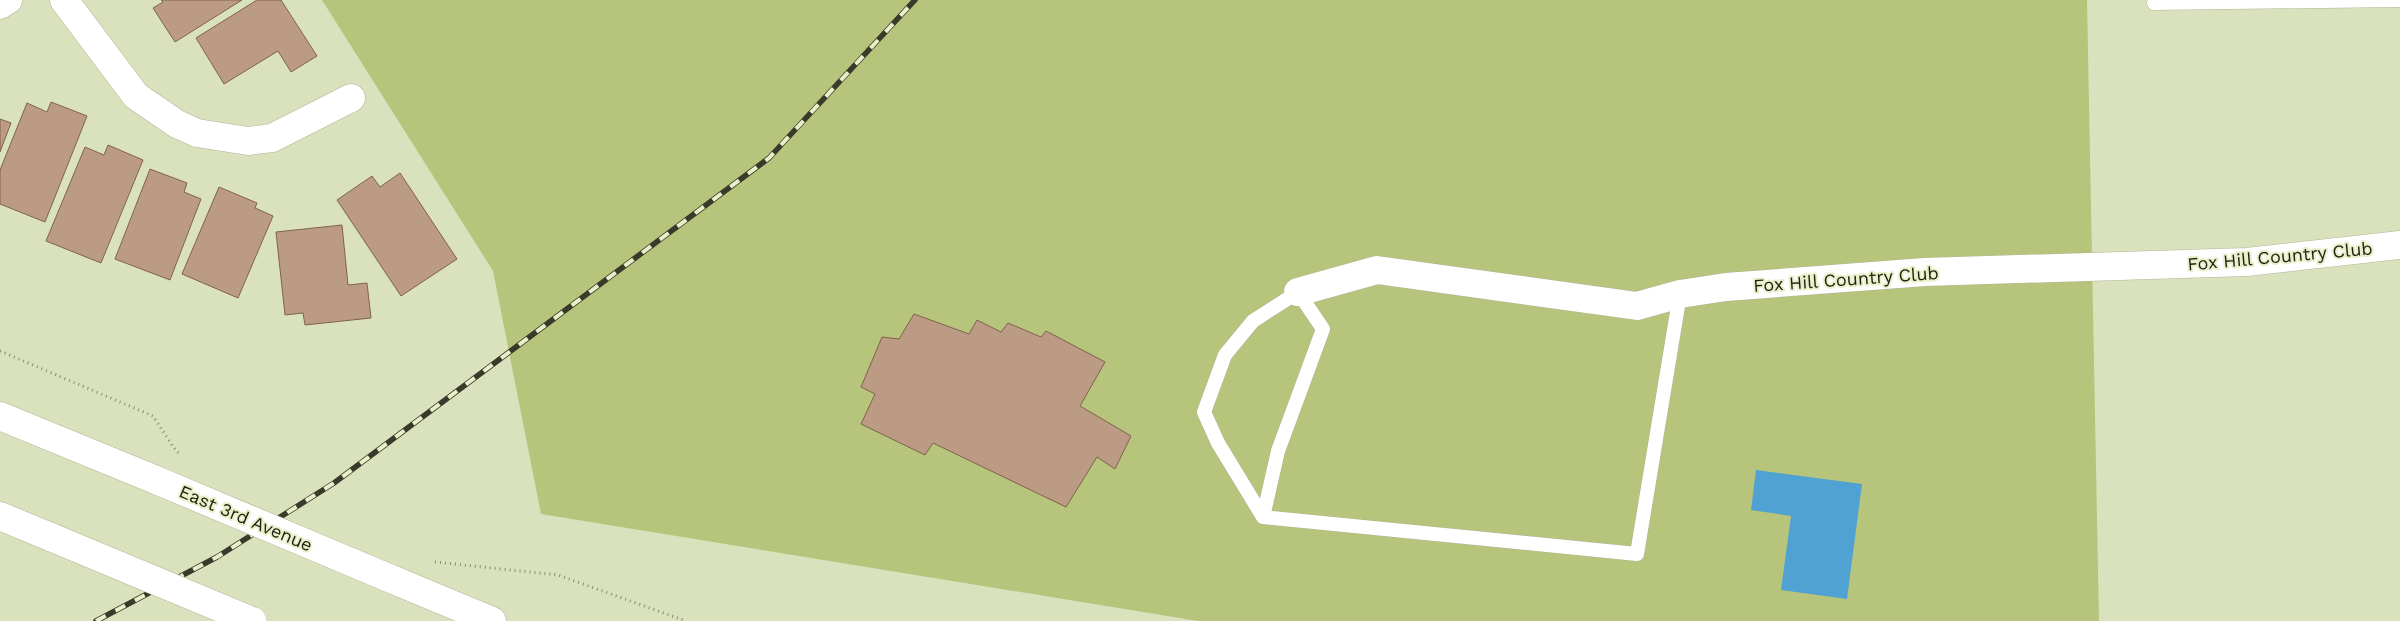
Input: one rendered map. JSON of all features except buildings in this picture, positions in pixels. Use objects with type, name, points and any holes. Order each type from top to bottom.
[{"type":"street","points":[[0,5],[8,0]]},
{"type":"street","points":[[64,0],[136,96],[177,124],[197,133],[248,140],[272,138],[351,98]]},
{"type":"street","name":"Fox Hill Country Club","points":[[1298,292],[1377,270],[1637,306],[1680,294],[1726,287],[1925,272],[2247,262],[2400,245]]},
{"type":"street","name":"East 3rd Avenue","points":[[0,416],[492,621]]},
{"type":"street","points":[[0,516],[252,621]]},
{"type":"lane","points":[[2154,3],[2400,0]]},
{"type":"lane","points":[[1298,292],[1323,329],[1278,451],[1263,517],[1218,443],[1204,412],[1224,355],[1253,321],[1298,292]]},
{"type":"lane","points":[[1263,517],[1637,554],[1680,294]]},
{"type":"path","points":[[0,351],[153,416],[176,451],[183,456]]},
{"type":"path","points":[[428,559],[436,562],[558,575],[686,621]]},
{"type":"green space","points":[[322,0],[2087,0],[2099,621],[1198,621],[541,514],[493,271]]},
{"type":"water","points":[[1756,470],[1862,484],[1847,599],[1781,590],[1791,516],[1751,510]]},
{"type":"railway","points":[[96,621],[217,557],[334,483],[769,158],[915,0]]}]
